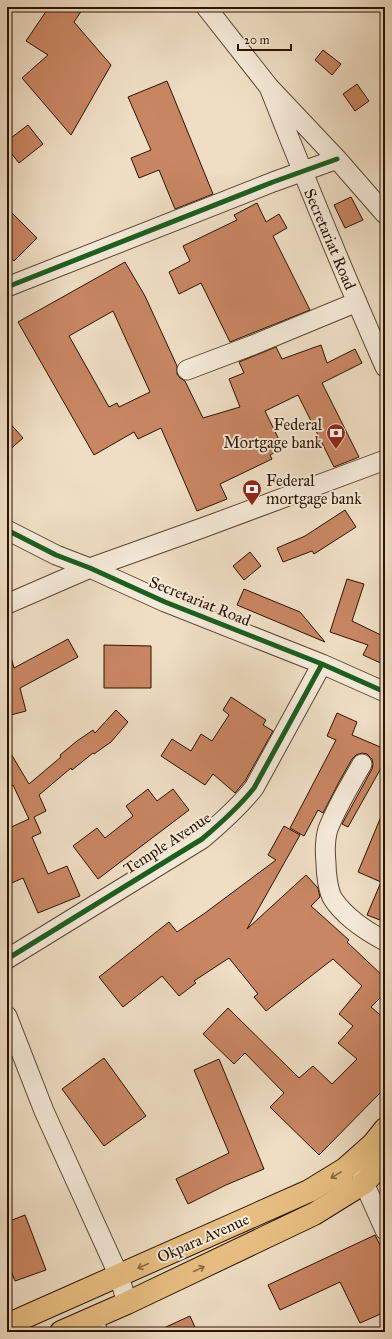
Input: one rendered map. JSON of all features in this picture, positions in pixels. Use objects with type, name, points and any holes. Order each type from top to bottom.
[{"type":"main road","name":"Okpara Avenue","points":[[7,1325],[309,1191],[345,1169],[373,1144],[385,1129]]},
{"type":"main road","name":"Okpara Avenue","points":[[62,1332],[95,1325],[127,1303],[314,1214],[364,1183],[385,1160]]},
{"type":"street","points":[[206,7],[269,87],[337,159],[385,214]]},
{"type":"street","name":"Secretariat Road","points":[[269,87],[302,170],[385,367]]},
{"type":"street","points":[[7,287],[302,170],[337,159]]},
{"type":"street","points":[[187,370],[357,302]]},
{"type":"street","points":[[7,604],[90,568],[385,460]]},
{"type":"street","name":"Secretariat Road","points":[[7,530],[56,555],[90,568],[165,602],[322,664],[385,692]]},
{"type":"street","name":"Temple Avenue","points":[[7,958],[202,839],[224,821],[254,788],[322,664]]},
{"type":"street","points":[[362,764],[339,804],[328,831],[325,854],[326,874],[332,898],[343,912],[369,932],[385,941]]},
{"type":"street","points":[[7,1016],[44,1111],[119,1276],[127,1303]]},
{"type":"street","points":[[359,1157],[364,1183],[385,1230]]},
{"type":"building","points":[[49,7],[84,7],[74,22],[111,65],[71,135],[22,78],[48,55],[26,41]]},
{"type":"building","points":[[323,50],[341,64],[332,75],[315,60]]},
{"type":"building","points":[[167,81],[213,194],[175,209],[159,170],[139,178],[131,158],[151,150],[128,97]]},
{"type":"building","points":[[357,84],[369,101],[355,111],[343,94]]},
{"type":"building","points":[[28,125],[43,144],[19,163],[7,148],[7,141]]},
{"type":"building","points":[[351,197],[363,220],[345,228],[334,205]]},
{"type":"building","points":[[257,203],[266,222],[279,214],[287,228],[273,236],[310,310],[230,342],[201,283],[179,294],[169,272],[190,261],[183,246],[237,220],[234,215]]},
{"type":"building","points":[[7,208],[37,238],[14,261],[7,254]]},
{"type":"building","points":[[125,262],[145,296],[177,366],[177,374],[185,381],[203,418],[240,407],[229,379],[244,373],[239,362],[276,347],[282,359],[321,345],[327,363],[355,349],[362,363],[322,383],[359,457],[334,467],[298,395],[265,411],[283,448],[270,455],[272,459],[220,484],[227,499],[197,511],[161,428],[138,439],[134,432],[94,455],[18,322]],"holes":[[[113,311],[150,392],[119,407],[117,403],[109,407],[69,336]]]},
{"type":"building","points":[[7,420],[23,438],[7,452]]},
{"type":"building","points":[[345,510],[356,527],[314,554],[312,551],[283,562],[277,548],[305,536]]},
{"type":"building","points":[[250,552],[261,566],[244,580],[233,566]]},
{"type":"building","points":[[347,579],[364,584],[352,621],[385,637],[385,665],[363,655],[368,645],[330,632]]},
{"type":"building","points":[[244,589],[300,612],[325,642],[237,605]]},
{"type":"building","points":[[68,639],[78,657],[20,688],[26,711],[7,716],[7,658],[11,657],[14,668]]},
{"type":"building","points":[[104,645],[151,646],[151,688],[104,688]]},
{"type":"building","points":[[231,697],[266,720],[263,725],[273,731],[245,781],[235,793],[213,774],[205,785],[161,756],[172,739],[191,751],[201,734],[212,741],[229,715],[223,710]]},
{"type":"building","points":[[116,710],[128,722],[111,742],[94,754],[93,753],[72,770],[71,768],[39,795],[46,811],[34,817],[41,833],[32,837],[48,874],[67,866],[80,896],[38,913],[23,878],[7,885],[7,829],[29,819],[13,785],[7,788],[7,747],[29,784],[61,757],[60,755],[77,741],[93,730],[95,733]]},
{"type":"building","points":[[337,713],[357,722],[352,735],[385,749],[385,761],[348,827],[342,824],[372,769],[373,764],[372,759],[367,754],[362,753],[356,755],[352,759],[323,813],[318,810],[304,836],[290,828],[336,740],[327,736]]},
{"type":"building","points":[[148,789],[157,801],[173,789],[189,810],[98,879],[73,846],[97,828],[105,838],[133,816],[126,806]]},
{"type":"building","points":[[385,807],[385,922],[367,915],[381,882],[358,872]]},
{"type":"building","points":[[284,826],[300,835],[247,929],[306,875],[318,888],[320,897],[311,906],[349,940],[347,942],[385,978],[385,993],[371,1007],[385,1019],[385,1088],[319,1155],[270,1107],[284,1093],[245,1053],[234,1064],[203,1034],[228,1008],[299,1078],[313,1066],[332,1084],[357,1059],[338,1043],[353,1026],[339,1014],[362,986],[333,959],[266,1011],[254,997],[258,994],[229,958],[194,981],[196,983],[179,996],[162,976],[123,1007],[99,977],[169,922],[177,932],[276,860],[268,855]]},
{"type":"building","points":[[104,1058],[146,1116],[104,1146],[62,1089]]},
{"type":"building","points":[[219,1059],[264,1169],[226,1185],[188,1204],[176,1179],[229,1153],[194,1070]]},
{"type":"building","points":[[25,1215],[46,1270],[15,1281],[7,1261],[7,1222]]},
{"type":"building","points":[[375,1235],[385,1255],[385,1312],[360,1323],[340,1282],[280,1310],[268,1285]]},
{"type":"building","points":[[190,1316],[197,1332],[155,1332]]},
{"type":"cycle path","points":[[7,287],[273,182],[337,159]]},
{"type":"cycle path","points":[[7,530],[56,555],[90,568],[165,602],[322,664],[385,692]]},
{"type":"cycle path","points":[[7,959],[202,839],[229,815],[254,788],[322,664]]},
{"type":"place","name":"Federal Mortgage bank","points":[[336,450]]},
{"type":"place","name":"Federal mortgage bank","points":[[252,506]]}]
